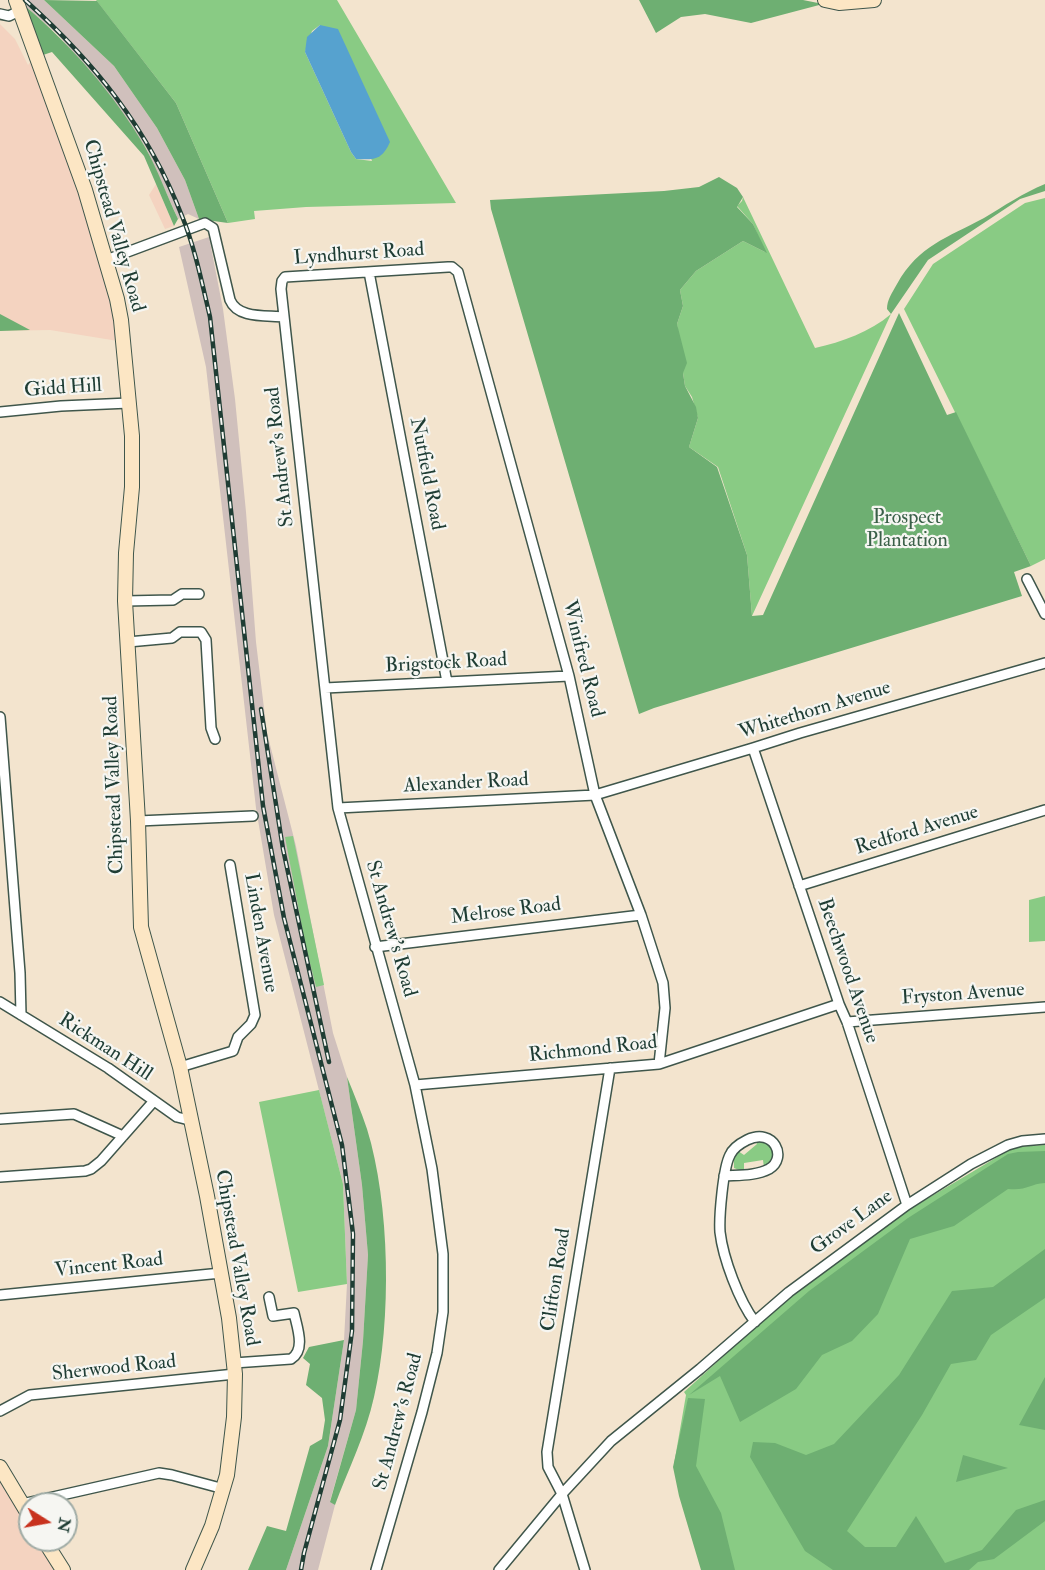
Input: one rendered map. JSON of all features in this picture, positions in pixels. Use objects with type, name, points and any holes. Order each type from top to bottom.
[{"type":"main road","points":[[825,0],[839,3],[874,0]]},
{"type":"main road","name":"Chipstead Valley Road","points":[[17,5],[71,150],[120,310],[129,403],[132,487],[126,553],[125,601],[138,821],[141,927],[180,1067],[221,1273],[235,1369],[234,1417],[224,1489],[212,1526],[193,1570]]},
{"type":"main road","points":[[0,1467],[18,1497]]},
{"type":"main road","points":[[52,1552],[63,1570]]},
{"type":"street","points":[[0,14],[9,16],[17,5]]},
{"type":"street","points":[[106,260],[205,223],[210,224],[234,308],[246,314],[284,316]]},
{"type":"street","name":"Lyndhurst Road","points":[[281,289],[282,281],[288,277],[448,267]]},
{"type":"street","name":"Winifred Road","points":[[448,267],[455,269],[459,275],[569,676],[595,795],[641,915],[663,983],[664,1008],[659,1064]]},
{"type":"street","name":"Nutfield Road","points":[[369,272],[447,682]]},
{"type":"street","name":"St Andrew's Road","points":[[281,289],[338,808],[415,1085],[432,1169],[443,1254],[443,1312],[432,1373],[376,1570]]},
{"type":"street","name":"Gidd Hill","points":[[0,412],[129,403]]},
{"type":"street","points":[[1027,579],[1045,614]]},
{"type":"street","points":[[125,601],[173,600],[182,594],[199,594]]},
{"type":"street","points":[[128,642],[172,638],[180,632],[201,632],[206,640],[211,728],[215,739]]},
{"type":"street","name":"Whitethorn Avenue","points":[[595,795],[800,732],[1045,663]]},
{"type":"street","name":"Brigstock Road","points":[[325,688],[569,676]]},
{"type":"street","points":[[0,717],[20,973],[21,1015]]},
{"type":"street","name":"Beechwood Avenue","points":[[753,748],[907,1205]]},
{"type":"street","name":"Alexander Road","points":[[338,808],[595,795]]},
{"type":"street","name":"Redford Avenue","points":[[799,886],[1045,810]]},
{"type":"street","points":[[138,821],[253,816]]},
{"type":"street","name":"Linden Avenue","points":[[180,1067],[233,1051],[238,1037],[251,1024],[255,1015],[230,865]]},
{"type":"street","name":"Melrose Road","points":[[375,946],[641,915]]},
{"type":"street","name":"Rickman Hill","points":[[0,1002],[108,1068],[177,1118],[190,1118]]},
{"type":"street","name":"Richmond Road","points":[[415,1085],[659,1064],[839,1004]]},
{"type":"street","name":"Fryston Avenue","points":[[847,1022],[1045,1007]]},
{"type":"street","name":"Clifton Road","points":[[585,1570],[562,1494],[548,1467],[548,1452],[610,1068]]},
{"type":"street","points":[[0,1177],[85,1172],[96,1166],[153,1102]]},
{"type":"street","points":[[0,1119],[74,1114],[123,1136]]},
{"type":"street","points":[[724,1176],[755,1174],[771,1168],[777,1158],[777,1147],[771,1139],[763,1136],[754,1137],[739,1144],[730,1154],[724,1176],[720,1232],[740,1301],[755,1322]]},
{"type":"street","name":"Grove Lane","points":[[499,1570],[562,1494],[611,1441],[819,1268],[907,1205],[971,1164],[1008,1145],[1045,1139]]},
{"type":"street","name":"Vincent Road","points":[[0,1295],[221,1273]]},
{"type":"street","name":"Sherwood Road","points":[[0,1411],[30,1395],[235,1369],[291,1359],[297,1354],[299,1347],[294,1313],[273,1316],[269,1297]]},
{"type":"street","points":[[75,1492],[159,1473],[224,1489]]},
{"type":"shaded area","points":[[24,0],[44,0],[114,66],[157,128],[185,180],[199,219],[188,214],[178,219],[146,148],[103,87],[57,34],[25,6]]},
{"type":"shaded area","points":[[0,24],[15,39],[28,65],[35,57],[67,140],[124,342],[50,330],[0,331]]},
{"type":"shaded area","points":[[156,184],[174,226],[165,229],[149,195]]},
{"type":"shaded area","points":[[209,237],[223,309],[235,399],[256,642],[267,733],[296,846],[333,1033],[347,1077],[362,1185],[368,1255],[356,1410],[330,1501],[335,1505],[318,1570],[286,1570],[328,1446],[344,1340],[347,1284],[343,1184],[274,915],[256,808],[206,367],[179,247]]},
{"type":"shaded area","points":[[0,1466],[18,1496],[18,1552],[52,1552],[64,1570],[0,1570]]},
{"type":"green space","points":[[44,0],[97,1],[176,103],[228,223],[199,219],[185,180],[157,128],[114,66]]},
{"type":"green space","points":[[96,0],[337,0],[456,203],[306,207],[254,211],[255,219],[228,223],[176,103]],"holes":[[[320,25],[372,161],[356,159],[351,152],[305,52],[312,31]]]},
{"type":"green space","points":[[639,0],[803,0],[823,4],[751,23],[705,14],[681,17],[656,33]]},
{"type":"green space","points":[[25,6],[75,54],[106,90],[133,127],[150,156],[178,219],[174,226],[144,156],[52,52],[43,55]]},
{"type":"green space","name":"Prospect Plantation","points":[[719,177],[737,188],[743,197],[737,207],[753,224],[767,253],[743,241],[696,271],[680,290],[683,306],[677,324],[687,363],[683,373],[685,386],[696,407],[698,418],[689,447],[717,467],[747,555],[752,616],[763,615],[899,313],[947,415],[956,412],[1031,566],[1014,572],[1022,596],[639,714],[490,200],[664,191],[699,187]]},
{"type":"green space","points":[[1045,184],[1045,191],[1020,199],[928,260],[891,314],[887,309],[892,293],[906,271],[924,251]]},
{"type":"green space","points":[[743,197],[815,348],[855,336],[891,314],[752,616],[747,555],[718,467],[689,447],[698,418],[692,397],[685,386],[677,324],[683,306],[680,290],[696,271],[743,241],[765,252],[753,224],[737,206]]},
{"type":"green space","points":[[1045,198],[1045,559],[1031,566],[904,309],[933,264],[1025,203]]},
{"type":"green space","points":[[0,314],[30,330],[0,331]]},
{"type":"green space","points":[[293,836],[324,985],[316,987],[305,943],[285,837]]},
{"type":"green space","points":[[1045,896],[1045,941],[1029,942],[1029,900]]},
{"type":"green space","points":[[347,1077],[367,1129],[375,1159],[384,1226],[386,1298],[380,1367],[371,1411],[335,1505],[330,1502],[356,1410],[368,1255],[362,1185]]},
{"type":"green space","points":[[319,1090],[343,1184],[347,1284],[298,1292],[259,1102]]},
{"type":"green space","points":[[756,1140],[771,1146],[773,1155],[768,1164],[764,1168],[763,1160],[744,1163],[744,1172],[734,1168],[734,1155],[738,1151],[744,1155],[757,1144]]},
{"type":"green space","points":[[1045,1145],[1045,1570],[703,1570],[692,1538],[674,1464],[686,1395],[684,1392],[804,1283],[910,1209],[1014,1147]]},
{"type":"green space","points":[[1045,1151],[1045,1183],[1020,1189],[1008,1189],[954,1226],[910,1239],[878,1314],[852,1341],[822,1355],[796,1389],[740,1422],[720,1376],[689,1395],[809,1291],[908,1218],[1008,1154]]},
{"type":"green space","points":[[1045,1249],[1045,1298],[991,1335],[976,1360],[951,1364],[922,1415],[847,1531],[865,1547],[896,1547],[916,1516],[945,1563],[982,1550],[1016,1510],[1045,1500],[1045,1521],[994,1559],[978,1562],[969,1570],[833,1570],[805,1551],[750,1457],[753,1442],[775,1443],[806,1455],[834,1444],[899,1375],[952,1291],[993,1287]]},
{"type":"green space","points":[[344,1340],[328,1446],[286,1570],[248,1570],[267,1526],[286,1531],[310,1446],[322,1439],[325,1420],[322,1398],[306,1385],[310,1364],[303,1358],[309,1347]]},
{"type":"green space","points":[[1045,1377],[1045,1430],[1019,1425]]},
{"type":"green space","points":[[688,1398],[705,1399],[696,1466],[721,1513],[735,1570],[701,1570],[679,1496],[673,1467]]},
{"type":"green space","points":[[963,1455],[1008,1468],[956,1482]]},
{"type":"water","points":[[320,25],[338,29],[390,142],[377,158],[356,159],[351,152],[305,52],[307,37]]},
{"type":"railway","points":[[25,0],[96,72],[136,125],[153,154],[187,228],[210,317],[263,806],[284,918],[342,1145],[353,1234],[352,1331],[340,1420],[301,1570]]},
{"type":"railway","points":[[261,709],[283,849],[329,1062]]}]
